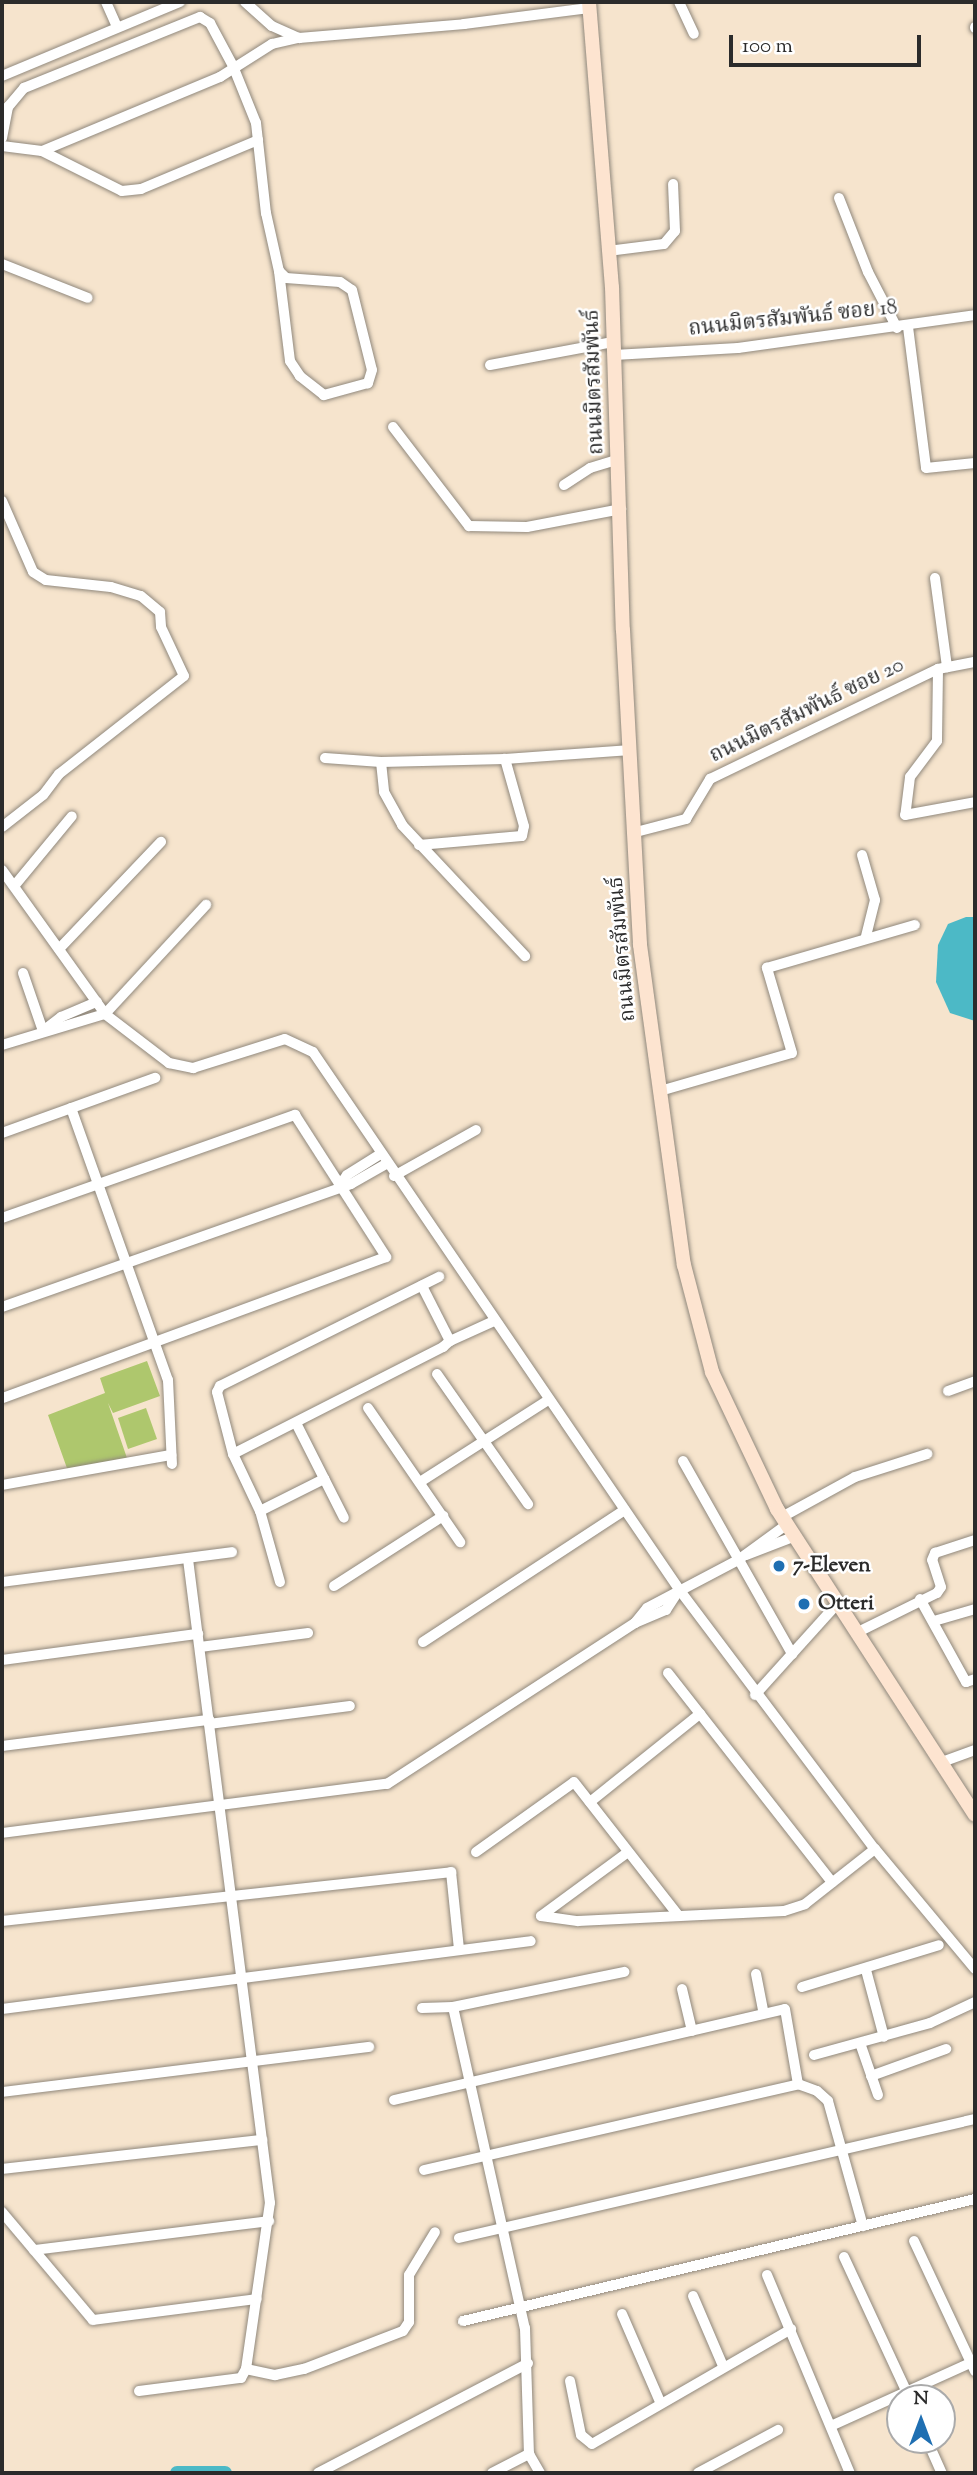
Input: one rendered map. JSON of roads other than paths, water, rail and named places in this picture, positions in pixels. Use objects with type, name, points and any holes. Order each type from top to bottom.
[{"type":"street","points":[[106,2],[117,27]]},
{"type":"street","points":[[2,76],[180,2]]},
{"type":"street","points":[[246,2],[272,26],[299,38]]},
{"type":"street","points":[[679,2],[694,34]]},
{"type":"street","points":[[42,151],[220,77],[233,66],[272,44],[299,38],[464,24],[589,5]]},
{"type":"street","name":"ถนนมิตรสัมพันธ์","points":[[589,5],[608,251],[640,945],[670,1183],[701,1341],[787,1527],[975,1815]]},
{"type":"street","points":[[2,138],[8,107],[24,88],[200,17],[210,23],[233,66],[258,140],[266,214],[279,271],[290,361],[300,376],[324,395],[368,383],[372,370],[352,290],[340,282],[286,278],[279,271]]},
{"type":"street","points":[[2,146],[42,151],[113,188],[131,191],[258,140]]},
{"type":"street","points":[[608,251],[664,244],[675,231],[673,184]]},
{"type":"street","points":[[839,198],[868,272],[903,327],[926,468],[975,463]]},
{"type":"street","points":[[2,264],[88,298]]},
{"type":"street","name":"ถนนมิตรสัมพันธ์ ซอย 18","points":[[490,365],[613,348],[738,348],[975,315]]},
{"type":"street","points":[[393,427],[468,526],[527,527],[621,509]]},
{"type":"street","points":[[564,485],[590,468],[619,459]]},
{"type":"street","points":[[2,501],[33,572],[46,580],[111,587],[141,596],[160,612],[161,627],[184,676],[59,774],[43,795],[2,827]]},
{"type":"street","points":[[935,578],[943,668],[937,741],[910,777],[905,816],[975,802]]},
{"type":"street","name":"ถนนมิตรสัมพันธ์ ซอย 20","points":[[636,832],[686,819],[710,779],[943,668],[975,662]]},
{"type":"street","points":[[325,758],[381,762],[505,759],[631,750]]},
{"type":"street","points":[[419,845],[522,836],[524,826],[505,759]]},
{"type":"street","points":[[381,762],[386,798],[419,845],[525,956]]},
{"type":"street","points":[[15,885],[72,816]]},
{"type":"street","points":[[59,949],[161,842]]},
{"type":"street","points":[[862,855],[874,900],[866,937]]},
{"type":"street","points":[[2,870],[105,1014],[155,1054],[181,1067],[194,1068],[268,1041],[298,1042],[313,1052],[394,1176],[625,1510],[678,1594],[875,1849],[975,1969]]},
{"type":"street","points":[[43,1031],[67,1029],[105,1014],[206,905]]},
{"type":"street","points":[[660,1091],[792,1053],[767,968],[866,937],[915,925]]},
{"type":"street","points":[[23,973],[43,1031]]},
{"type":"street","points":[[2,1045],[43,1031],[97,1002]]},
{"type":"street","points":[[2,1133],[155,1078]]},
{"type":"street","points":[[2,1485],[172,1460],[167,1380],[128,1262],[71,1108]]},
{"type":"street","points":[[2,1218],[295,1115],[386,1256],[156,1344],[2,1398]]},
{"type":"street","points":[[394,1176],[476,1130]]},
{"type":"street","points":[[2,1307],[340,1185],[384,1159]]},
{"type":"street","points":[[280,1582],[260,1511],[233,1454],[218,1401],[220,1386],[439,1277]]},
{"type":"street","points":[[422,1286],[450,1340]]},
{"type":"street","points":[[233,1454],[492,1319]]},
{"type":"street","points":[[437,1374],[528,1504]]},
{"type":"street","points":[[948,1391],[975,1381]]},
{"type":"street","points":[[419,1482],[546,1397]]},
{"type":"street","points":[[368,1408],[460,1542]]},
{"type":"street","points":[[296,1423],[344,1518]]},
{"type":"street","points":[[2,1833],[387,1784],[635,1623],[647,1608],[742,1558],[855,1477],[927,1454]]},
{"type":"street","points":[[682,1461],[742,1558],[792,1654]]},
{"type":"street","points":[[260,1511],[324,1479]]},
{"type":"street","points":[[424,1642],[625,1510]]},
{"type":"street","points":[[334,1586],[443,1516]]},
{"type":"street","points":[[856,1633],[941,1587],[932,1560],[935,1553],[975,1540]]},
{"type":"street","points":[[2,1582],[232,1552]]},
{"type":"street","points":[[139,2390],[241,2378],[246,2369],[269,2221],[262,2140],[188,1559]]},
{"type":"street","points":[[920,1599],[966,1682],[975,1679]]},
{"type":"street","points":[[755,1695],[836,1605]]},
{"type":"street","points":[[934,1621],[975,1609]]},
{"type":"street","points":[[200,1647],[308,1633]]},
{"type":"street","points":[[2,1660],[198,1634]]},
{"type":"street","points":[[668,1672],[832,1882]]},
{"type":"street","points":[[2,1746],[350,1706]]},
{"type":"street","points":[[590,1802],[700,1714]]},
{"type":"street","points":[[942,1762],[975,1750]]},
{"type":"street","points":[[476,1852],[574,1782],[678,1915]]},
{"type":"street","points":[[628,1852],[541,1916],[578,1921],[784,1911],[805,1904],[875,1849]]},
{"type":"street","points":[[2,1921],[451,1872],[459,1950]]},
{"type":"street","points":[[2,2009],[531,1941]]},
{"type":"street","points":[[802,1987],[866,1970],[939,1945]]},
{"type":"street","points":[[866,1970],[884,2036]]},
{"type":"street","points":[[422,2008],[453,2007],[624,1972]]},
{"type":"street","points":[[756,1974],[763,2011]]},
{"type":"street","points":[[682,1989],[692,2031]]},
{"type":"street","points":[[814,2055],[884,2036],[975,2002]]},
{"type":"street","points":[[453,2007],[520,2306],[528,2363],[529,2454],[540,2473]]},
{"type":"street","points":[[394,2100],[692,2031],[763,2011],[785,2009],[798,2084]]},
{"type":"street","points":[[860,2043],[878,2095]]},
{"type":"street","points":[[2,2092],[369,2047]]},
{"type":"street","points":[[871,2076],[946,2049]]},
{"type":"street","points":[[424,2170],[798,2084],[808,2086],[828,2101],[844,2147],[863,2225]]},
{"type":"street","points":[[459,2238],[844,2147],[975,2119]]},
{"type":"street","points":[[2,2169],[262,2140]]},
{"type":"street","points":[[463,2321],[975,2199]]},
{"type":"street","points":[[2,2212],[93,2320],[257,2299]]},
{"type":"street","points":[[34,2249],[269,2221]]},
{"type":"street","points":[[246,2369],[275,2375],[304,2369],[403,2331],[409,2322],[409,2275],[435,2232]]},
{"type":"street","points":[[914,2241],[974,2365],[932,2384]]},
{"type":"street","points":[[844,2257],[903,2384]]},
{"type":"street","points":[[767,2275],[850,2473]]},
{"type":"street","points":[[692,2296],[723,2365]]},
{"type":"street","points":[[622,2314],[660,2402]]},
{"type":"street","points":[[569,2381],[580,2435],[592,2444],[723,2365],[791,2329]]},
{"type":"street","points":[[318,2473],[528,2363]]},
{"type":"street","points":[[832,2425],[886,2404]]},
{"type":"street","points":[[698,2473],[778,2430]]},
{"type":"street","points":[[492,2473],[529,2454]]},
{"type":"street","points":[[933,2454],[942,2473]]},
{"type":"water","points":[[966,917],[975,917],[975,1021],[950,1013],[936,982],[938,945],[948,924]]},
{"type":"waterway","points":[[177,2473],[225,2473]]},
{"type":"place","name":"7-Eleven","points":[[779,1566]]},
{"type":"place","name":"Otteri","points":[[804,1604]]}]
